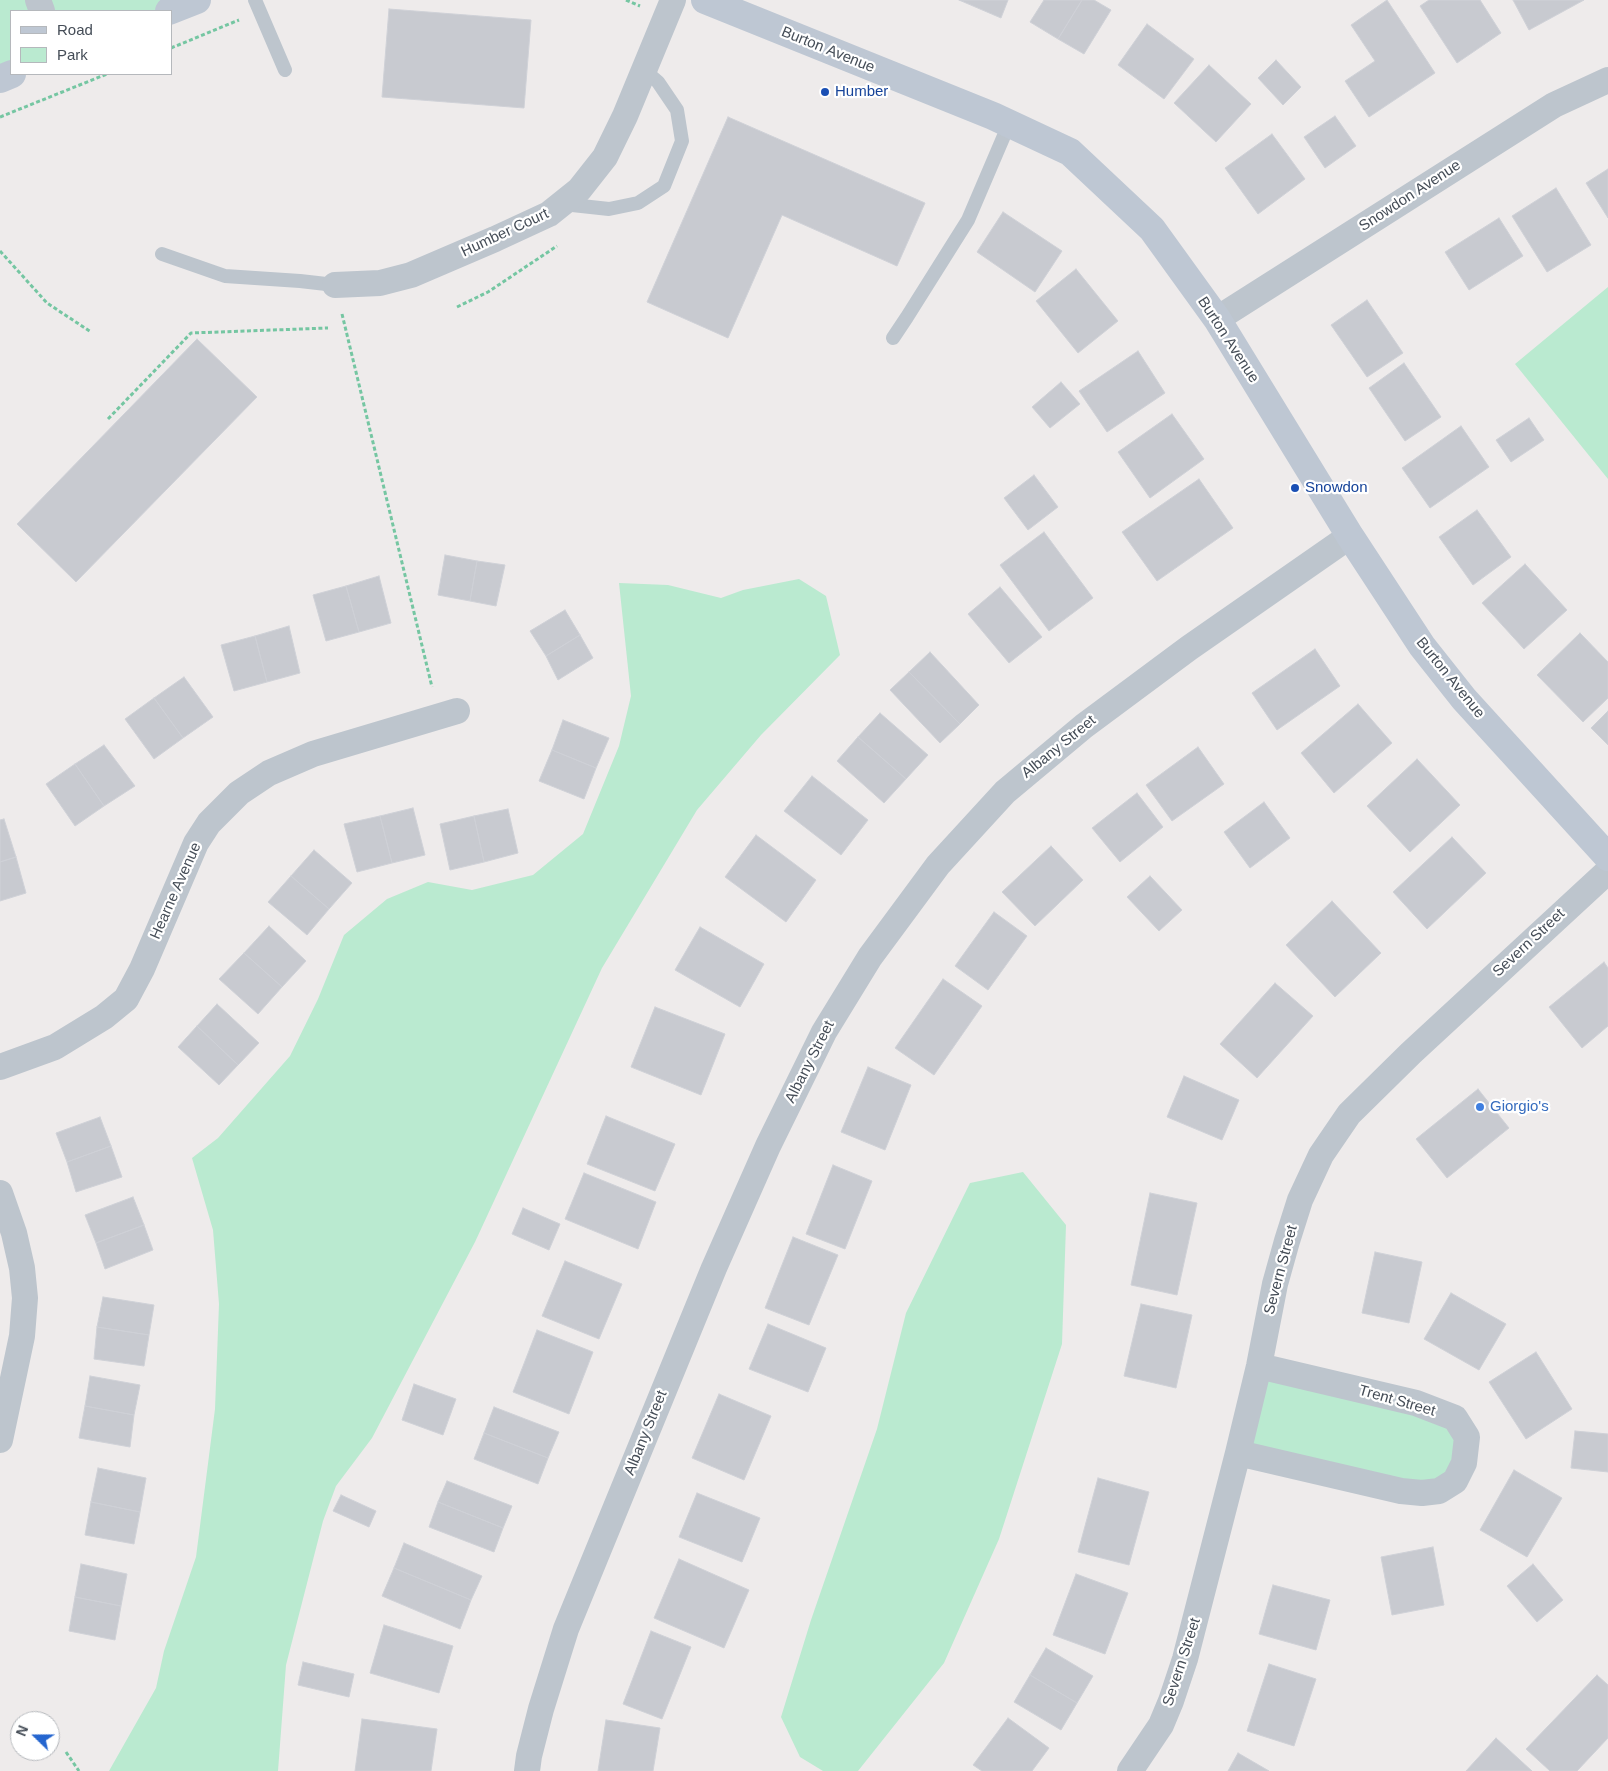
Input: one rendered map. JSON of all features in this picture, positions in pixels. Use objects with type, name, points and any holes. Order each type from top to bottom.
[{"type":"street","points":[[172,10],[197,0]]},
{"type":"street","name":"Burton Avenue","points":[[705,0],[1010,124],[1070,152],[1152,229],[1217,320],[1350,536],[1422,646],[1464,699],[1608,856]]},
{"type":"street","name":"Humber Court","points":[[335,285],[380,283],[411,275],[550,214],[579,190],[605,156],[625,116],[670,8]]},
{"type":"street","name":"Snowdon Avenue","points":[[1217,320],[1554,105],[1608,80]]},
{"type":"street","name":"Albany Street","points":[[527,1771],[541,1709],[566,1629],[714,1268],[768,1146],[820,1041],[870,957],[938,865],[1005,792],[1084,726],[1189,648],[1350,536]]},
{"type":"street","name":"Hearne Avenue","points":[[0,1067],[55,1047],[104,1017],[126,999],[142,969],[196,843],[209,823],[239,793],[269,773],[313,754],[448,714]]},
{"type":"street","name":"Severn Street","points":[[1130,1771],[1161,1725],[1185,1659],[1204,1592],[1259,1366],[1275,1284],[1300,1200],[1321,1156],[1349,1114],[1411,1053],[1608,871]]},
{"type":"street","points":[[0,1193],[14,1232],[22,1268],[25,1298],[22,1336],[0,1440]]},
{"type":"street","name":"Trent Street","points":[[1238,1453],[1401,1491],[1422,1493],[1438,1491],[1455,1481],[1464,1463],[1467,1437],[1455,1418],[1416,1403],[1259,1366]]},
{"type":"lane","points":[[258,6],[284,70]]},
{"type":"lane","points":[[562,204],[609,209],[638,203],[664,186],[682,141],[678,110],[658,82],[644,70]]},
{"type":"lane","points":[[892,338],[968,220],[1010,124]]},
{"type":"lane","points":[[162,254],[225,276],[300,280],[335,285]]},
{"type":"path","points":[[626,0],[670,8]]},
{"type":"path","points":[[172,48],[258,6]]},
{"type":"path","points":[[0,117],[105,75]]},
{"type":"path","points":[[457,307],[488,292],[563,241]]},
{"type":"path","points":[[0,251],[47,303],[91,332]]},
{"type":"path","points":[[335,285],[448,714]]},
{"type":"path","points":[[108,419],[190,333],[328,328]]},
{"type":"path","points":[[66,1752],[79,1771]]},
{"type":"green space","points":[[0,0],[204,0],[172,11],[10,10],[10,75],[0,82]]},
{"type":"green space","points":[[1608,287],[1608,479],[1515,364]]},
{"type":"green space","points":[[799,579],[826,596],[840,655],[761,735],[697,810],[602,968],[475,1242],[372,1438],[336,1486],[323,1521],[286,1665],[278,1771],[109,1771],[156,1688],[164,1651],[196,1557],[215,1409],[219,1304],[213,1230],[192,1158],[218,1138],[290,1056],[318,999],[344,935],[387,899],[428,882],[472,890],[533,875],[583,834],[619,746],[631,696],[619,583],[668,585],[721,598],[743,590]]},
{"type":"green space","points":[[1023,1172],[1066,1225],[1062,1344],[999,1539],[944,1663],[858,1771],[823,1771],[800,1757],[781,1717],[811,1620],[877,1429],[906,1313],[970,1183]]},
{"type":"green space","points":[[1262,1370],[1416,1405],[1463,1437],[1438,1489],[1244,1451]]},
{"type":"building","points":[[959,0],[1008,0],[1001,18]]},
{"type":"building","points":[[1044,0],[1082,0],[1058,39],[1030,22]]},
{"type":"building","points":[[1082,0],[1094,0],[1111,10],[1084,54],[1058,39]]},
{"type":"building","points":[[1387,0],[1435,73],[1369,117],[1345,81],[1375,61],[1351,25]]},
{"type":"building","points":[[1429,0],[1480,0],[1501,33],[1457,63],[1420,6]]},
{"type":"building","points":[[1513,0],[1584,0],[1529,30]]},
{"type":"building","points":[[389,9],[531,20],[524,108],[382,97]]},
{"type":"building","points":[[1147,24],[1194,59],[1164,99],[1118,65]]},
{"type":"building","points":[[1276,60],[1301,87],[1283,105],[1258,78]]},
{"type":"building","points":[[1209,65],[1251,104],[1216,142],[1174,103]]},
{"type":"building","points":[[1335,116],[1356,146],[1325,168],[1304,137]]},
{"type":"building","points":[[728,117],[925,203],[897,266],[782,215],[728,338],[647,302]]},
{"type":"building","points":[[1272,134],[1305,179],[1258,214],[1225,168]]},
{"type":"building","points":[[1608,169],[1608,218],[1586,183]]},
{"type":"building","points":[[1556,188],[1591,245],[1547,272],[1512,216]]},
{"type":"building","points":[[1003,212],[1062,251],[1035,292],[977,252]]},
{"type":"building","points":[[1499,218],[1523,256],[1469,290],[1445,252]]},
{"type":"building","points":[[1076,269],[1118,321],[1078,353],[1036,301]]},
{"type":"building","points":[[1367,300],[1403,353],[1367,377],[1331,325]]},
{"type":"building","points":[[197,339],[257,397],[76,582],[17,524]]},
{"type":"building","points":[[1138,351],[1165,393],[1107,432],[1079,391]]},
{"type":"building","points":[[1404,363],[1441,417],[1405,441],[1369,388]]},
{"type":"building","points":[[1061,382],[1080,404],[1050,428],[1032,407]]},
{"type":"building","points":[[1172,414],[1204,459],[1150,498],[1118,452]]},
{"type":"building","points":[[1529,418],[1544,440],[1511,462],[1496,440]]},
{"type":"building","points":[[1461,426],[1489,467],[1430,508],[1402,468]]},
{"type":"building","points":[[1034,475],[1058,507],[1028,530],[1004,498]]},
{"type":"building","points":[[1199,479],[1233,528],[1157,581],[1122,532]]},
{"type":"building","points":[[1477,510],[1511,557],[1473,585],[1439,537]]},
{"type":"building","points":[[1044,532],[1093,598],[1049,631],[1000,565]]},
{"type":"building","points":[[445,555],[477,561],[470,601],[438,595]]},
{"type":"building","points":[[477,561],[505,565],[496,606],[470,601]]},
{"type":"building","points":[[1525,564],[1567,610],[1524,649],[1482,603]]},
{"type":"building","points":[[379,576],[391,623],[359,632],[346,586]]},
{"type":"building","points":[[346,586],[359,632],[326,641],[313,595]]},
{"type":"building","points":[[1000,587],[1042,637],[1009,663],[968,614]]},
{"type":"building","points":[[565,610],[580,635],[546,656],[530,631]]},
{"type":"building","points":[[289,626],[300,673],[267,682],[255,636]]},
{"type":"building","points":[[1580,633],[1608,662],[1608,698],[1583,722],[1537,675]]},
{"type":"building","points":[[580,635],[593,658],[558,680],[546,656]]},
{"type":"building","points":[[255,636],[267,682],[234,691],[221,645]]},
{"type":"building","points":[[1315,649],[1340,686],[1277,730],[1252,693]]},
{"type":"building","points":[[930,652],[979,705],[960,724],[909,672]]},
{"type":"building","points":[[909,672],[960,724],[940,743],[890,690]]},
{"type":"building","points":[[184,677],[213,717],[183,738],[154,698]]},
{"type":"building","points":[[154,698],[183,738],[154,759],[125,719]]},
{"type":"building","points":[[1358,704],[1392,743],[1334,793],[1301,753]]},
{"type":"building","points":[[1608,711],[1608,745],[1591,728]]},
{"type":"building","points":[[880,713],[928,755],[906,779],[858,737]]},
{"type":"building","points":[[563,720],[609,738],[596,768],[552,750]]},
{"type":"building","points":[[858,737],[906,779],[884,803],[837,761]]},
{"type":"building","points":[[104,745],[135,786],[104,806],[75,764]]},
{"type":"building","points":[[1198,747],[1224,784],[1172,821],[1146,785]]},
{"type":"building","points":[[552,750],[596,768],[584,799],[539,781]]},
{"type":"building","points":[[1417,759],[1460,805],[1410,852],[1367,806]]},
{"type":"building","points":[[75,764],[104,806],[75,826],[46,784]]},
{"type":"building","points":[[812,776],[868,820],[841,855],[784,811]]},
{"type":"building","points":[[1137,793],[1163,827],[1120,862],[1092,828]]},
{"type":"building","points":[[1264,802],[1290,838],[1250,868],[1224,832]]},
{"type":"building","points":[[413,808],[425,855],[392,863],[380,816]]},
{"type":"building","points":[[508,809],[518,853],[484,862],[474,816]]},
{"type":"building","points":[[380,816],[392,863],[357,872],[344,824]]},
{"type":"building","points":[[474,816],[484,862],[450,870],[440,824]]},
{"type":"building","points":[[4,819],[16,857],[0,862],[0,820]]},
{"type":"building","points":[[756,835],[816,880],[786,922],[725,877]]},
{"type":"building","points":[[1452,837],[1486,873],[1427,929],[1393,892]]},
{"type":"building","points":[[1051,846],[1083,880],[1035,926],[1002,892]]},
{"type":"building","points":[[314,850],[352,883],[329,909],[291,876]]},
{"type":"building","points":[[16,857],[26,893],[0,901],[0,862]]},
{"type":"building","points":[[291,876],[329,909],[307,935],[268,902]]},
{"type":"building","points":[[1150,876],[1182,910],[1159,931],[1127,897]]},
{"type":"building","points":[[1332,901],[1381,953],[1335,997],[1286,945]]},
{"type":"building","points":[[994,912],[1027,936],[988,990],[955,966]]},
{"type":"building","points":[[269,926],[306,961],[282,987],[244,953]]},
{"type":"building","points":[[700,927],[764,964],[740,1007],[675,970]]},
{"type":"building","points":[[244,953],[282,987],[258,1014],[219,979]]},
{"type":"building","points":[[1604,962],[1608,968],[1608,1026],[1582,1048],[1549,1007]]},
{"type":"building","points":[[943,979],[982,1006],[934,1075],[895,1048]]},
{"type":"building","points":[[1275,983],[1313,1016],[1257,1078],[1220,1044]]},
{"type":"building","points":[[217,1004],[259,1043],[238,1065],[197,1026]]},
{"type":"building","points":[[655,1007],[725,1034],[701,1095],[631,1067]]},
{"type":"building","points":[[197,1026],[238,1065],[219,1085],[178,1047]]},
{"type":"building","points":[[868,1067],[911,1085],[885,1150],[841,1132]]},
{"type":"building","points":[[1184,1076],[1239,1100],[1222,1140],[1167,1117]]},
{"type":"building","points":[[1478,1089],[1509,1128],[1447,1178],[1416,1139]]},
{"type":"building","points":[[606,1116],[675,1144],[655,1191],[587,1164]]},
{"type":"building","points":[[100,1117],[111,1146],[67,1162],[56,1133]]},
{"type":"building","points":[[111,1146],[122,1177],[76,1192],[67,1162]]},
{"type":"building","points":[[833,1165],[872,1181],[845,1249],[806,1234]]},
{"type":"building","points":[[584,1173],[656,1202],[638,1249],[565,1219]]},
{"type":"building","points":[[1150,1193],[1197,1203],[1177,1295],[1131,1285]]},
{"type":"building","points":[[133,1197],[144,1225],[96,1243],[85,1215]]},
{"type":"building","points":[[523,1208],[560,1224],[549,1250],[512,1234]]},
{"type":"building","points":[[144,1225],[153,1250],[105,1269],[96,1243]]},
{"type":"building","points":[[793,1237],[838,1255],[809,1325],[765,1308]]},
{"type":"building","points":[[1375,1252],[1422,1262],[1409,1323],[1362,1313]]},
{"type":"building","points":[[565,1261],[622,1284],[599,1339],[542,1316]]},
{"type":"building","points":[[1451,1293],[1506,1324],[1479,1370],[1424,1339]]},
{"type":"building","points":[[103,1297],[154,1305],[149,1335],[97,1327]]},
{"type":"building","points":[[1141,1304],[1192,1315],[1176,1388],[1124,1376]]},
{"type":"building","points":[[768,1324],[826,1348],[808,1392],[749,1369]]},
{"type":"building","points":[[97,1327],[149,1335],[144,1366],[94,1359]]},
{"type":"building","points":[[537,1330],[593,1352],[569,1414],[513,1392]]},
{"type":"building","points":[[1536,1352],[1572,1409],[1526,1439],[1489,1382]]},
{"type":"building","points":[[90,1376],[140,1385],[134,1415],[85,1406]]},
{"type":"building","points":[[414,1384],[456,1399],[443,1435],[402,1420]]},
{"type":"building","points":[[719,1394],[771,1416],[744,1480],[692,1458]]},
{"type":"building","points":[[85,1406],[134,1415],[130,1447],[79,1438]]},
{"type":"building","points":[[494,1407],[559,1432],[548,1458],[484,1433]]},
{"type":"building","points":[[1575,1431],[1608,1434],[1608,1472],[1571,1468]]},
{"type":"building","points":[[484,1433],[548,1458],[538,1484],[474,1459]]},
{"type":"building","points":[[98,1468],[146,1478],[140,1512],[91,1502]]},
{"type":"building","points":[[1514,1470],[1562,1498],[1527,1557],[1480,1530]]},
{"type":"building","points":[[1098,1478],[1149,1492],[1129,1565],[1078,1552]]},
{"type":"building","points":[[447,1481],[512,1506],[503,1528],[438,1502]]},
{"type":"building","points":[[697,1493],[760,1518],[742,1562],[679,1537]]},
{"type":"building","points":[[341,1495],[376,1511],[369,1527],[333,1511]]},
{"type":"building","points":[[91,1502],[140,1512],[134,1544],[85,1535]]},
{"type":"building","points":[[438,1502],[503,1528],[494,1552],[429,1527]]},
{"type":"building","points":[[404,1543],[482,1576],[471,1600],[394,1568]]},
{"type":"building","points":[[1433,1547],[1444,1605],[1392,1615],[1381,1557]]},
{"type":"building","points":[[679,1559],[749,1590],[724,1648],[654,1618]]},
{"type":"building","points":[[81,1564],[127,1574],[121,1606],[75,1597]]},
{"type":"building","points":[[1533,1564],[1563,1600],[1537,1622],[1507,1586]]},
{"type":"building","points":[[394,1568],[471,1600],[460,1629],[382,1596]]},
{"type":"building","points":[[1076,1574],[1128,1593],[1105,1654],[1053,1635]]},
{"type":"building","points":[[1273,1585],[1330,1600],[1316,1650],[1259,1634]]},
{"type":"building","points":[[75,1597],[121,1606],[115,1640],[69,1631]]},
{"type":"building","points":[[384,1625],[453,1646],[439,1693],[370,1673]]},
{"type":"building","points":[[651,1631],[691,1647],[662,1719],[623,1704]]},
{"type":"building","points":[[1046,1648],[1093,1676],[1077,1703],[1030,1675]]},
{"type":"building","points":[[303,1662],[354,1674],[349,1697],[298,1685]]},
{"type":"building","points":[[1269,1664],[1316,1679],[1294,1746],[1247,1731]]},
{"type":"building","points":[[1030,1675],[1077,1703],[1061,1730],[1014,1702]]},
{"type":"building","points":[[1597,1675],[1608,1685],[1608,1738],[1577,1771],[1550,1771],[1526,1749]]},
{"type":"building","points":[[1008,1718],[1049,1748],[1032,1771],[982,1771],[973,1765]]},
{"type":"building","points":[[362,1719],[437,1729],[431,1771],[355,1771]]},
{"type":"building","points":[[606,1720],[660,1728],[653,1771],[598,1771]]},
{"type":"building","points":[[1496,1738],[1532,1771],[1466,1771]]},
{"type":"building","points":[[1238,1753],[1269,1771],[1228,1771]]},
{"type":"place","name":"Humber","points":[[825,92]]},
{"type":"place","name":"Snowdon","points":[[1295,488]]},
{"type":"place","name":"Giorgio's","points":[[1480,1107]]}]
